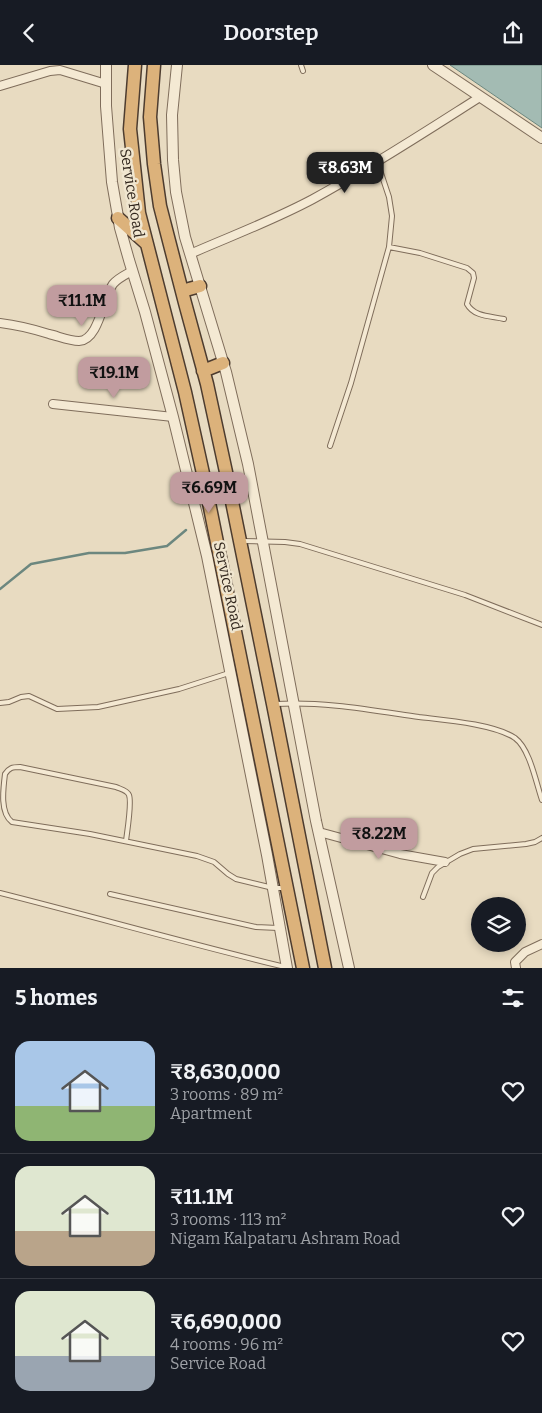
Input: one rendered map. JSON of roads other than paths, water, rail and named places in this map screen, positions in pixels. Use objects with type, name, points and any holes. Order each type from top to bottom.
[{"type":"highway","points":[[135,65],[130,129],[139,213],[185,392],[204,478],[244,709],[287,888],[303,968]]},
{"type":"highway","points":[[154,65],[150,117],[160,207],[203,371],[226,472],[325,968]]},
{"type":"highway","points":[[118,219],[147,244]]},
{"type":"highway","points":[[182,291],[200,286]]},
{"type":"highway","points":[[203,371],[223,363]]},
{"type":"street","name":"Service Road","points":[[106,65],[106,106],[112,183],[118,219],[173,417],[207,557],[231,672],[244,709],[287,968]]},
{"type":"street","points":[[177,65],[172,115],[176,192],[185,237],[223,363],[248,463],[293,703],[349,968]]},
{"type":"street","points":[[433,65],[542,138]]},
{"type":"street","points":[[0,85],[59,68],[106,84]]},
{"type":"street","points":[[190,254],[288,212],[320,195],[480,97]]},
{"type":"street","points":[[0,323],[67,339],[79,341],[85,339],[93,332],[113,284],[132,271]]},
{"type":"street","points":[[53,404],[173,417]]},
{"type":"street","points":[[319,832],[400,854],[445,862]]},
{"type":"street","points":[[516,968],[515,961],[525,952],[542,944]]},
{"type":"lane","points":[[301,65],[303,71]]},
{"type":"lane","points":[[330,446],[351,383],[389,247],[392,216],[389,197],[377,161]]},
{"type":"lane","points":[[389,247],[420,253],[467,268],[473,273],[474,278],[467,304],[470,309],[477,314],[504,319]]},
{"type":"lane","points":[[240,541],[285,542],[300,545],[465,595],[542,625]]},
{"type":"lane","points":[[0,703],[29,696],[57,709],[98,707],[179,689],[231,672]]},
{"type":"lane","points":[[273,704],[293,703],[360,709],[459,722],[501,731],[516,739],[525,751],[542,800]]},
{"type":"lane","points":[[126,841],[130,804],[130,796],[126,791],[116,787],[20,767],[7,769],[1,809],[6,819],[12,822],[90,834],[197,856],[214,862],[236,879],[273,888],[287,888]]},
{"type":"lane","points":[[423,897],[432,873],[445,862],[466,851],[526,844],[535,842],[542,837]]},
{"type":"lane","points":[[0,893],[196,946],[287,968]]},
{"type":"lane","points":[[110,894],[256,927],[280,929]]},
{"type":"water","points":[[450,65],[542,65],[542,128]]},
{"type":"waterway","points":[[0,589],[31,564],[89,553],[125,553],[167,546],[186,530]]}]
